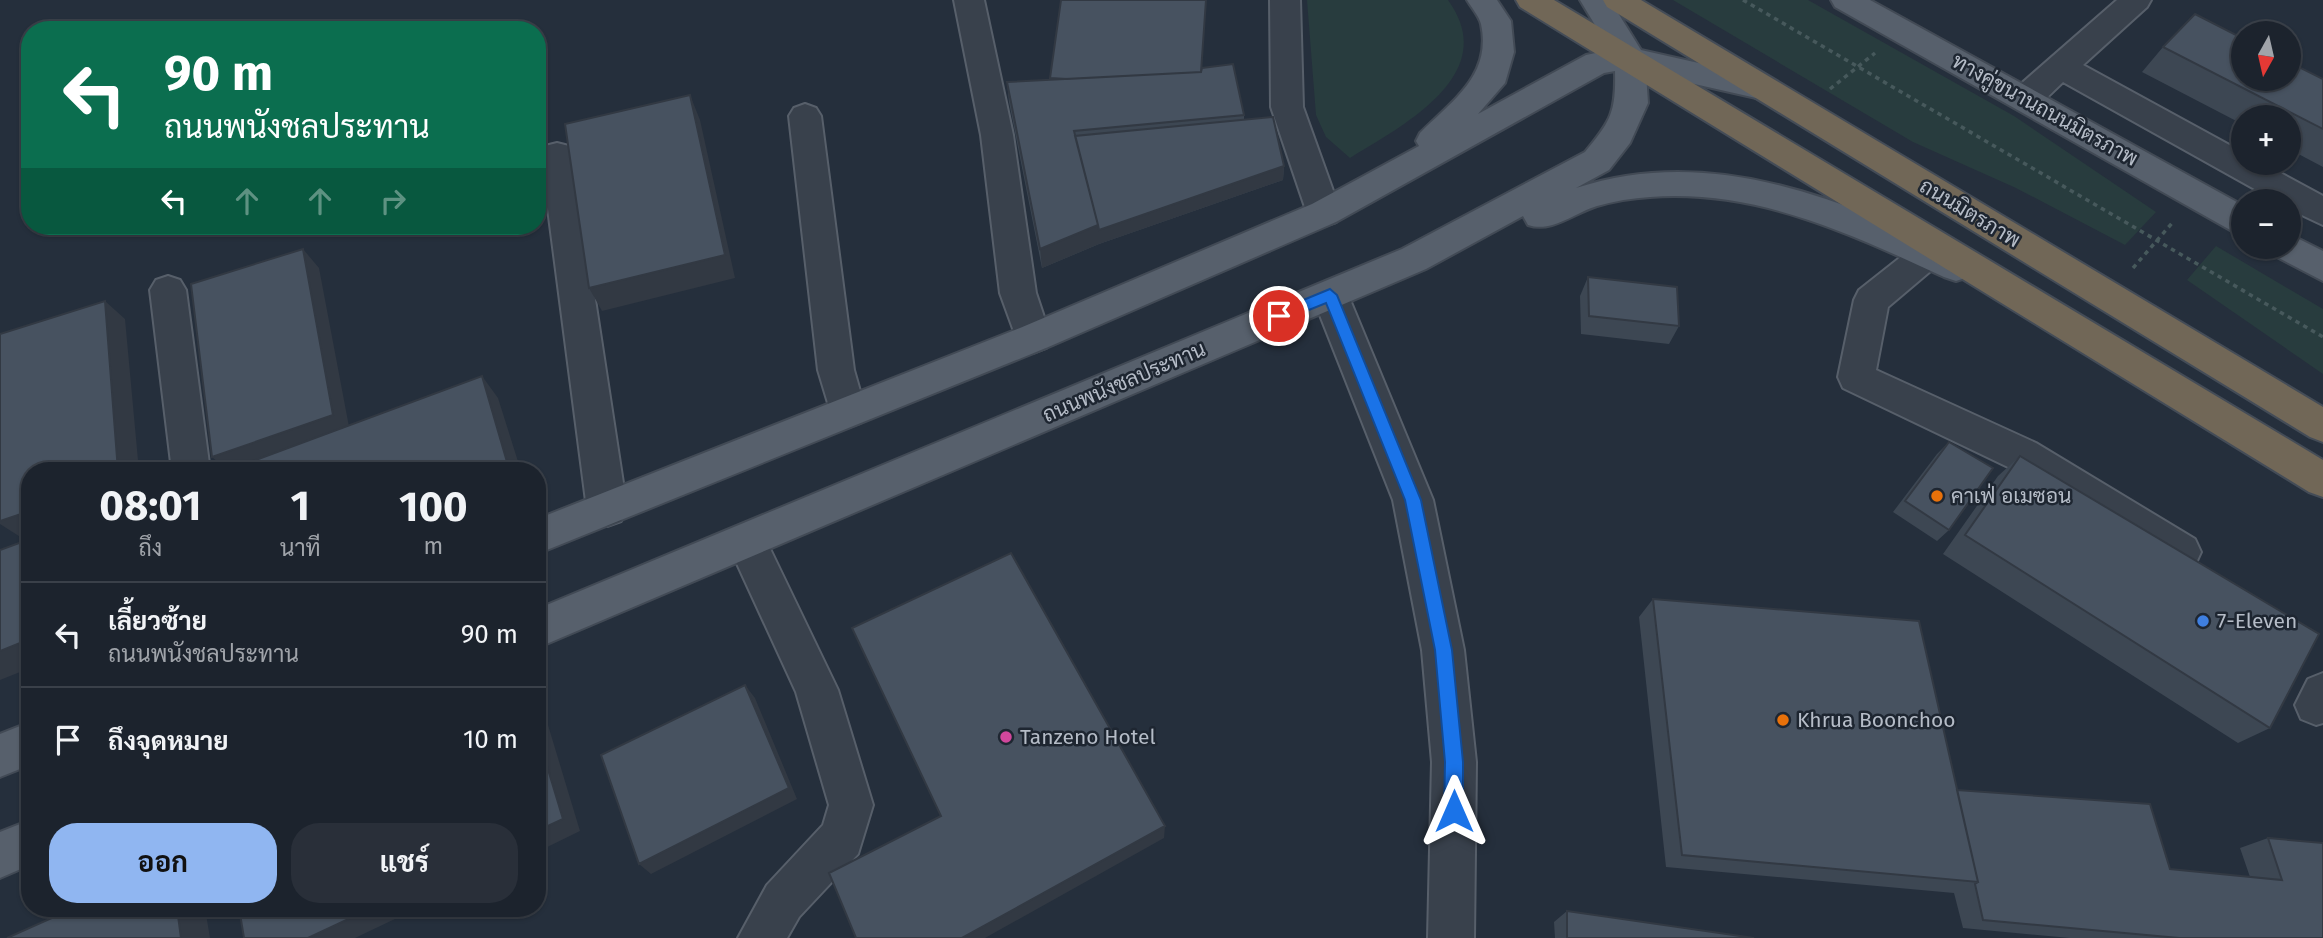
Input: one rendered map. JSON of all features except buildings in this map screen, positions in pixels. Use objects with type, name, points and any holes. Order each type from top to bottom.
[{"type":"highway","points":[[1531,0],[2323,480]]},
{"type":"highway","name":"ถนนมิตรภาพ","points":[[1618,0],[2323,426]]},
{"type":"main road","points":[[1398,174],[1489,83],[1498,52],[1496,21],[1482,0]]},
{"type":"main road","name":"ถนนพนังชลประทาน","points":[[546,625],[1414,259],[1597,161],[1618,135],[1632,103],[1630,58],[1595,0]]},
{"type":"main road","name":"ทางคู่ขนานถนนมิตรภาพ","points":[[1846,0],[2231,215]]},
{"type":"main road","points":[[546,533],[1033,338],[1325,213],[1597,63],[1630,58],[1765,89]]},
{"type":"main road","points":[[1414,259],[1476,241],[1597,193],[1645,184],[1712,182],[1777,194],[1847,218],[2024,298]]},
{"type":"main road","points":[[2301,255],[2323,267]]},
{"type":"main road","points":[[0,756],[21,747]]},
{"type":"main road","points":[[0,855],[21,846]]},
{"type":"street","points":[[969,0],[996,135],[1018,293],[1033,338]]},
{"type":"street","points":[[1285,0],[1287,107],[1325,213]]},
{"type":"street","points":[[2025,98],[2136,0]]},
{"type":"street","points":[[2062,67],[2323,212]]},
{"type":"street","points":[[805,116],[836,370],[847,412]]},
{"type":"street","points":[[557,155],[607,509]]},
{"type":"street","points":[[1928,254],[1872,300],[1856,377],[2022,455],[2207,569]]},
{"type":"street","points":[[168,290],[190,462]]},
{"type":"street","points":[[1330,295],[1413,500],[1443,650],[1454,762],[1451,938]]},
{"type":"street","points":[[747,542],[817,690],[851,805],[842,838],[783,901],[761,938]]},
{"type":"path","points":[[1743,0],[2323,337]]},
{"type":"path","points":[[1802,111],[1903,31]]},
{"type":"path","points":[[2109,297],[2196,195]]},
{"type":"green space","points":[[1307,0],[1448,0],[1462,27],[1463,51],[1455,74],[1440,94],[1419,113],[1350,158],[1326,137],[1316,115]]},
{"type":"green space","points":[[1673,0],[1808,0],[2014,116],[2156,212],[2125,245],[2016,188],[1913,142]]},
{"type":"green space","points":[[2216,246],[2231,255],[2231,259],[2238,259],[2323,309],[2323,374],[2187,280]]},
{"type":"place","name":"คาเฟ่ อเมซอน","points":[[1937,496]]},
{"type":"place","name":"7-Eleven","points":[[2203,621]]},
{"type":"place","name":"Khrua Boonchoo","points":[[1783,720]]},
{"type":"place","name":"Tanzeno Hotel","points":[[1006,737]]},
{"type":"route","points":[[1279,316],[1330,295],[1413,500],[1443,650],[1454,762],[1454,811]]}]
